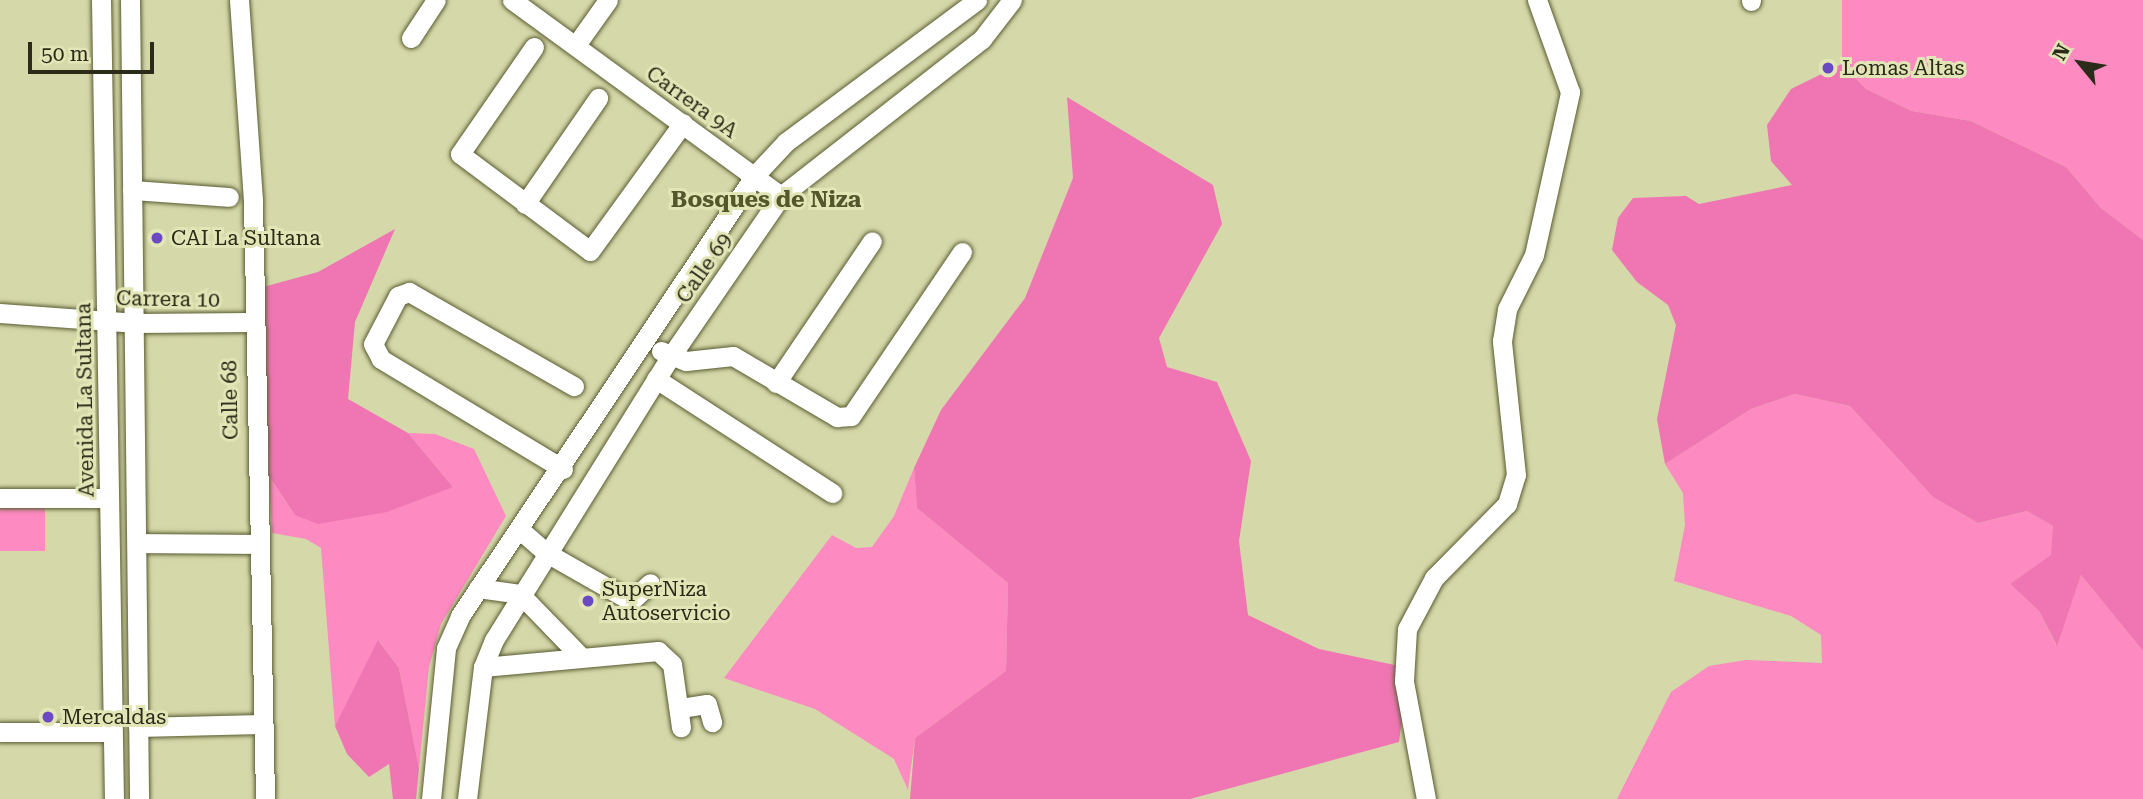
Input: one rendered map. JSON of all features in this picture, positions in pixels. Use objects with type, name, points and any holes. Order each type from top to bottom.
[{"type":"street","name":"Avenida La Sultana","points":[[101,0],[110,732],[114,799]]},
{"type":"street","points":[[130,0],[132,190],[137,323],[139,799]]},
{"type":"street","name":"Calle 68","points":[[239,0],[253,200],[251,322],[265,799]]},
{"type":"street","points":[[411,38],[436,0]]},
{"type":"street","points":[[576,45],[608,0]]},
{"type":"street","name":"Calle 69","points":[[431,799],[446,648],[478,588],[563,469],[755,175],[786,142],[977,0]]},
{"type":"street","name":"Calle 69","points":[[467,799],[483,667],[545,552],[656,379],[678,358],[781,196],[982,39],[1012,0]]},
{"type":"street","points":[[1426,799],[1424,776],[1404,681],[1407,629],[1434,578],[1507,504],[1516,475],[1502,341],[1507,309],[1534,255],[1570,92],[1537,0]]},
{"type":"street","name":"Carrera 9A","points":[[516,1],[781,196]]},
{"type":"street","points":[[534,47],[460,154],[590,251],[683,123]]},
{"type":"street","points":[[525,204],[598,98]]},
{"type":"street","points":[[132,190],[229,197]]},
{"type":"street","points":[[776,383],[873,241]]},
{"type":"street","points":[[646,342],[678,358],[733,356],[837,417],[850,416],[962,252]]},
{"type":"street","points":[[563,469],[381,359],[373,344],[398,296],[410,292],[574,386]]},
{"type":"street","name":"Carrera 10","points":[[0,313],[137,323],[251,322]]},
{"type":"street","points":[[656,379],[832,493]]},
{"type":"street","points":[[0,498],[108,498]]},
{"type":"street","points":[[519,528],[545,552],[631,601],[650,583]]},
{"type":"street","points":[[138,543],[256,544]]},
{"type":"street","points":[[478,588],[520,594],[581,657]]},
{"type":"street","points":[[483,667],[658,651],[673,664],[681,718],[707,705],[712,723]]},
{"type":"street","points":[[138,727],[261,724]]},
{"type":"street","points":[[0,732],[110,732]]},
{"type":"shaded area","points":[[1842,0],[2143,0],[2143,240],[2101,208],[2066,167],[1971,121],[1912,111],[1866,89],[1842,64]]},
{"type":"shaded area","points":[[1842,64],[1866,89],[1912,111],[1971,121],[2066,167],[2101,208],[2143,240],[2143,651],[2081,575],[2057,646],[2039,611],[2010,584],[2051,555],[2053,526],[2027,511],[1978,523],[1933,497],[1850,406],[1795,394],[1751,409],[1665,464],[1657,419],[1676,325],[1668,305],[1637,282],[1612,250],[1618,218],[1633,198],[1686,196],[1699,204],[1792,185],[1771,161],[1767,125],[1791,89]]},
{"type":"shaded area","points":[[1067,97],[1213,185],[1222,224],[1159,338],[1167,367],[1217,382],[1251,461],[1239,541],[1248,615],[1319,649],[1409,668],[1399,742],[1190,799],[910,799],[915,738],[1006,671],[1008,583],[917,508],[914,468],[941,410],[1025,298],[1073,178]]},
{"type":"shaded area","points":[[395,229],[355,322],[348,399],[408,433],[453,487],[387,512],[318,524],[295,515],[269,476],[263,287],[318,272]]},
{"type":"shaded area","points":[[1795,394],[1850,406],[1933,497],[1978,523],[2027,511],[2053,526],[2052,555],[2010,584],[2039,611],[2056,645],[2081,575],[2143,651],[2143,799],[1617,799],[1671,692],[1709,666],[1746,660],[1822,663],[1821,635],[1791,616],[1674,581],[1685,525],[1683,493],[1665,464],[1751,409]]},
{"type":"shaded area","points":[[408,433],[435,434],[474,449],[506,516],[441,624],[429,667],[419,768],[399,668],[379,641],[335,726],[321,548],[306,539],[272,533],[269,476],[295,515],[453,487]]},
{"type":"shaded area","points":[[914,468],[917,508],[1008,583],[1006,671],[915,738],[908,790],[894,759],[815,709],[724,678],[832,535],[856,548],[872,547],[894,516]]},
{"type":"shaded area","points":[[0,500],[45,500],[45,551],[0,551]]},
{"type":"shaded area","points":[[378,640],[399,668],[419,768],[416,799],[393,799],[389,764],[369,777],[347,754],[335,726]]},
{"type":"place","name":"Lomas Altas","points":[[1828,68]]},
{"type":"place","name":"CAI La Sultana","points":[[157,238]]},
{"type":"place","name":"SuperNiza Autoservicio","points":[[588,601]]},
{"type":"place","name":"Mercaldas","points":[[48,717]]},
{"type":"district","name":"Bosques de Niza","points":[[766,200]]}]
